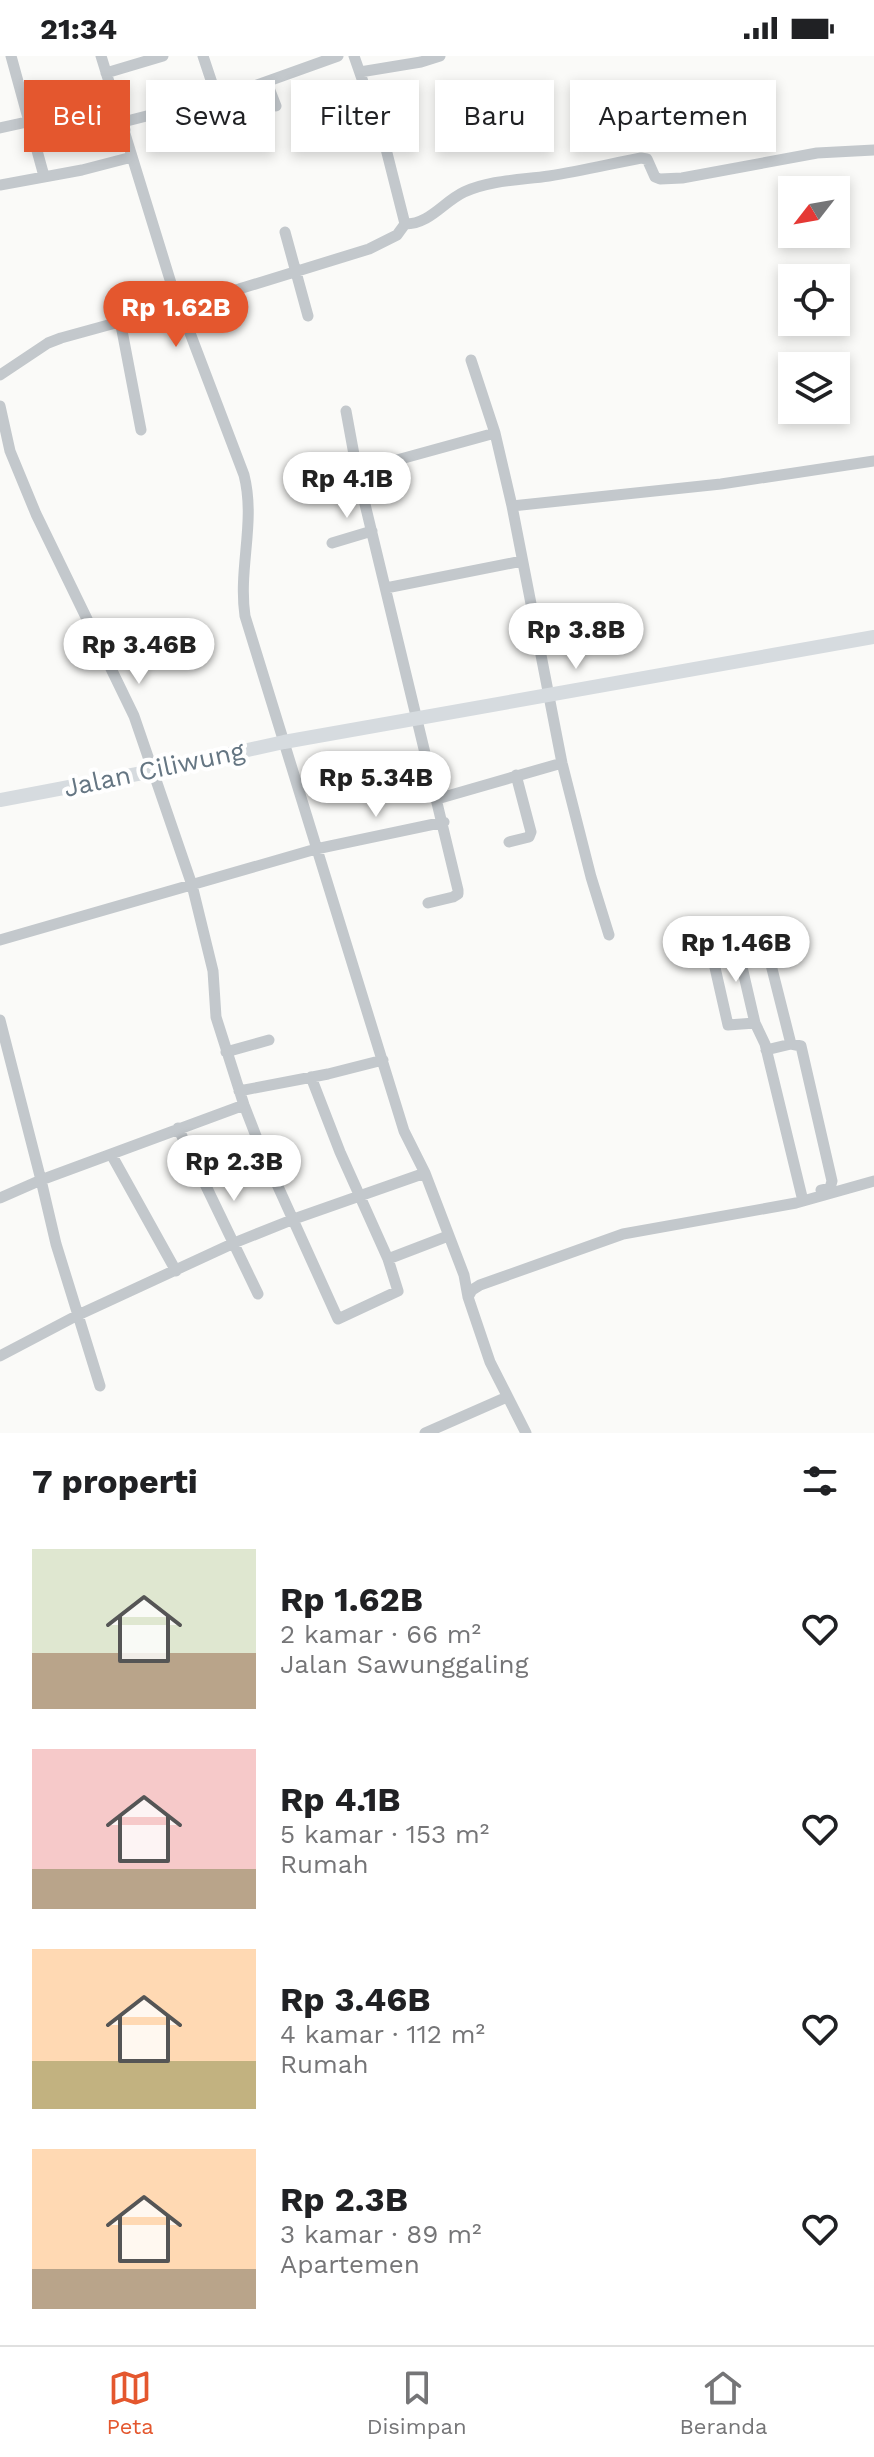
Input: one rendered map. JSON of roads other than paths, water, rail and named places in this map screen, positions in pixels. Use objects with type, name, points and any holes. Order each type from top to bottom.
[{"type":"main road","name":"Jalan Ciliwung","points":[[0,800],[284,742],[874,637]]},
{"type":"street","points":[[11,56],[24,104]]},
{"type":"street","points":[[101,56],[108,80]]},
{"type":"street","points":[[106,73],[163,56]]},
{"type":"street","points":[[203,56],[215,80]]},
{"type":"street","points":[[275,80],[338,56]]},
{"type":"street","points":[[0,375],[48,343],[297,272],[369,249],[397,235],[405,224],[394,174],[354,56]]},
{"type":"street","points":[[360,72],[433,57]]},
{"type":"street","points":[[0,128],[24,123]]},
{"type":"street","points":[[130,149],[158,243],[248,490],[245,616],[316,849],[404,1131],[425,1173],[464,1275],[468,1297],[490,1362],[526,1433]]},
{"type":"street","points":[[405,224],[426,219],[471,189],[641,158],[647,159],[655,177],[660,179],[682,178],[817,153],[874,150]]},
{"type":"street","points":[[37,152],[44,176]]},
{"type":"street","points":[[0,185],[132,157]]},
{"type":"street","points":[[285,232],[308,316]]},
{"type":"street","points":[[120,320],[141,430]]},
{"type":"street","points":[[471,360],[495,433],[562,763],[609,935]]},
{"type":"street","points":[[0,406],[10,451],[36,514],[134,716],[192,885],[213,971],[216,1017],[239,1091],[261,1149],[338,1319],[398,1291],[388,1259],[311,1077]]},
{"type":"street","points":[[346,411],[357,471],[444,822],[458,894],[428,903]]},
{"type":"street","points":[[357,471],[495,433]]},
{"type":"street","points":[[512,506],[721,484],[874,461]]},
{"type":"street","points":[[332,543],[372,531]]},
{"type":"street","points":[[386,588],[522,561]]},
{"type":"street","points":[[437,799],[562,763]]},
{"type":"street","points":[[509,842],[529,837],[531,832],[516,775]]},
{"type":"street","points":[[0,940],[316,849],[444,822]]},
{"type":"street","points":[[755,1023],[728,1025],[711,950],[714,945],[761,935],[791,1040]]},
{"type":"street","points":[[736,941],[802,1198]]},
{"type":"street","points":[[0,1020],[56,1244],[100,1386]]},
{"type":"street","points":[[226,1052],[269,1040]]},
{"type":"street","points":[[765,1046],[791,1040],[801,1046],[832,1181],[829,1188],[802,1198]]},
{"type":"street","points":[[239,1091],[383,1060]]},
{"type":"street","points":[[0,1198],[244,1105]]},
{"type":"street","points":[[178,1128],[258,1294]]},
{"type":"street","points":[[111,1154],[176,1271]]},
{"type":"street","points":[[0,1356],[76,1316],[234,1243],[425,1173]]},
{"type":"street","points":[[468,1297],[480,1285],[623,1234],[874,1181]]},
{"type":"street","points":[[388,1259],[448,1236]]},
{"type":"street","points":[[464,1275],[480,1285]]},
{"type":"street","points":[[425,1433],[448,1429],[507,1397]]}]
